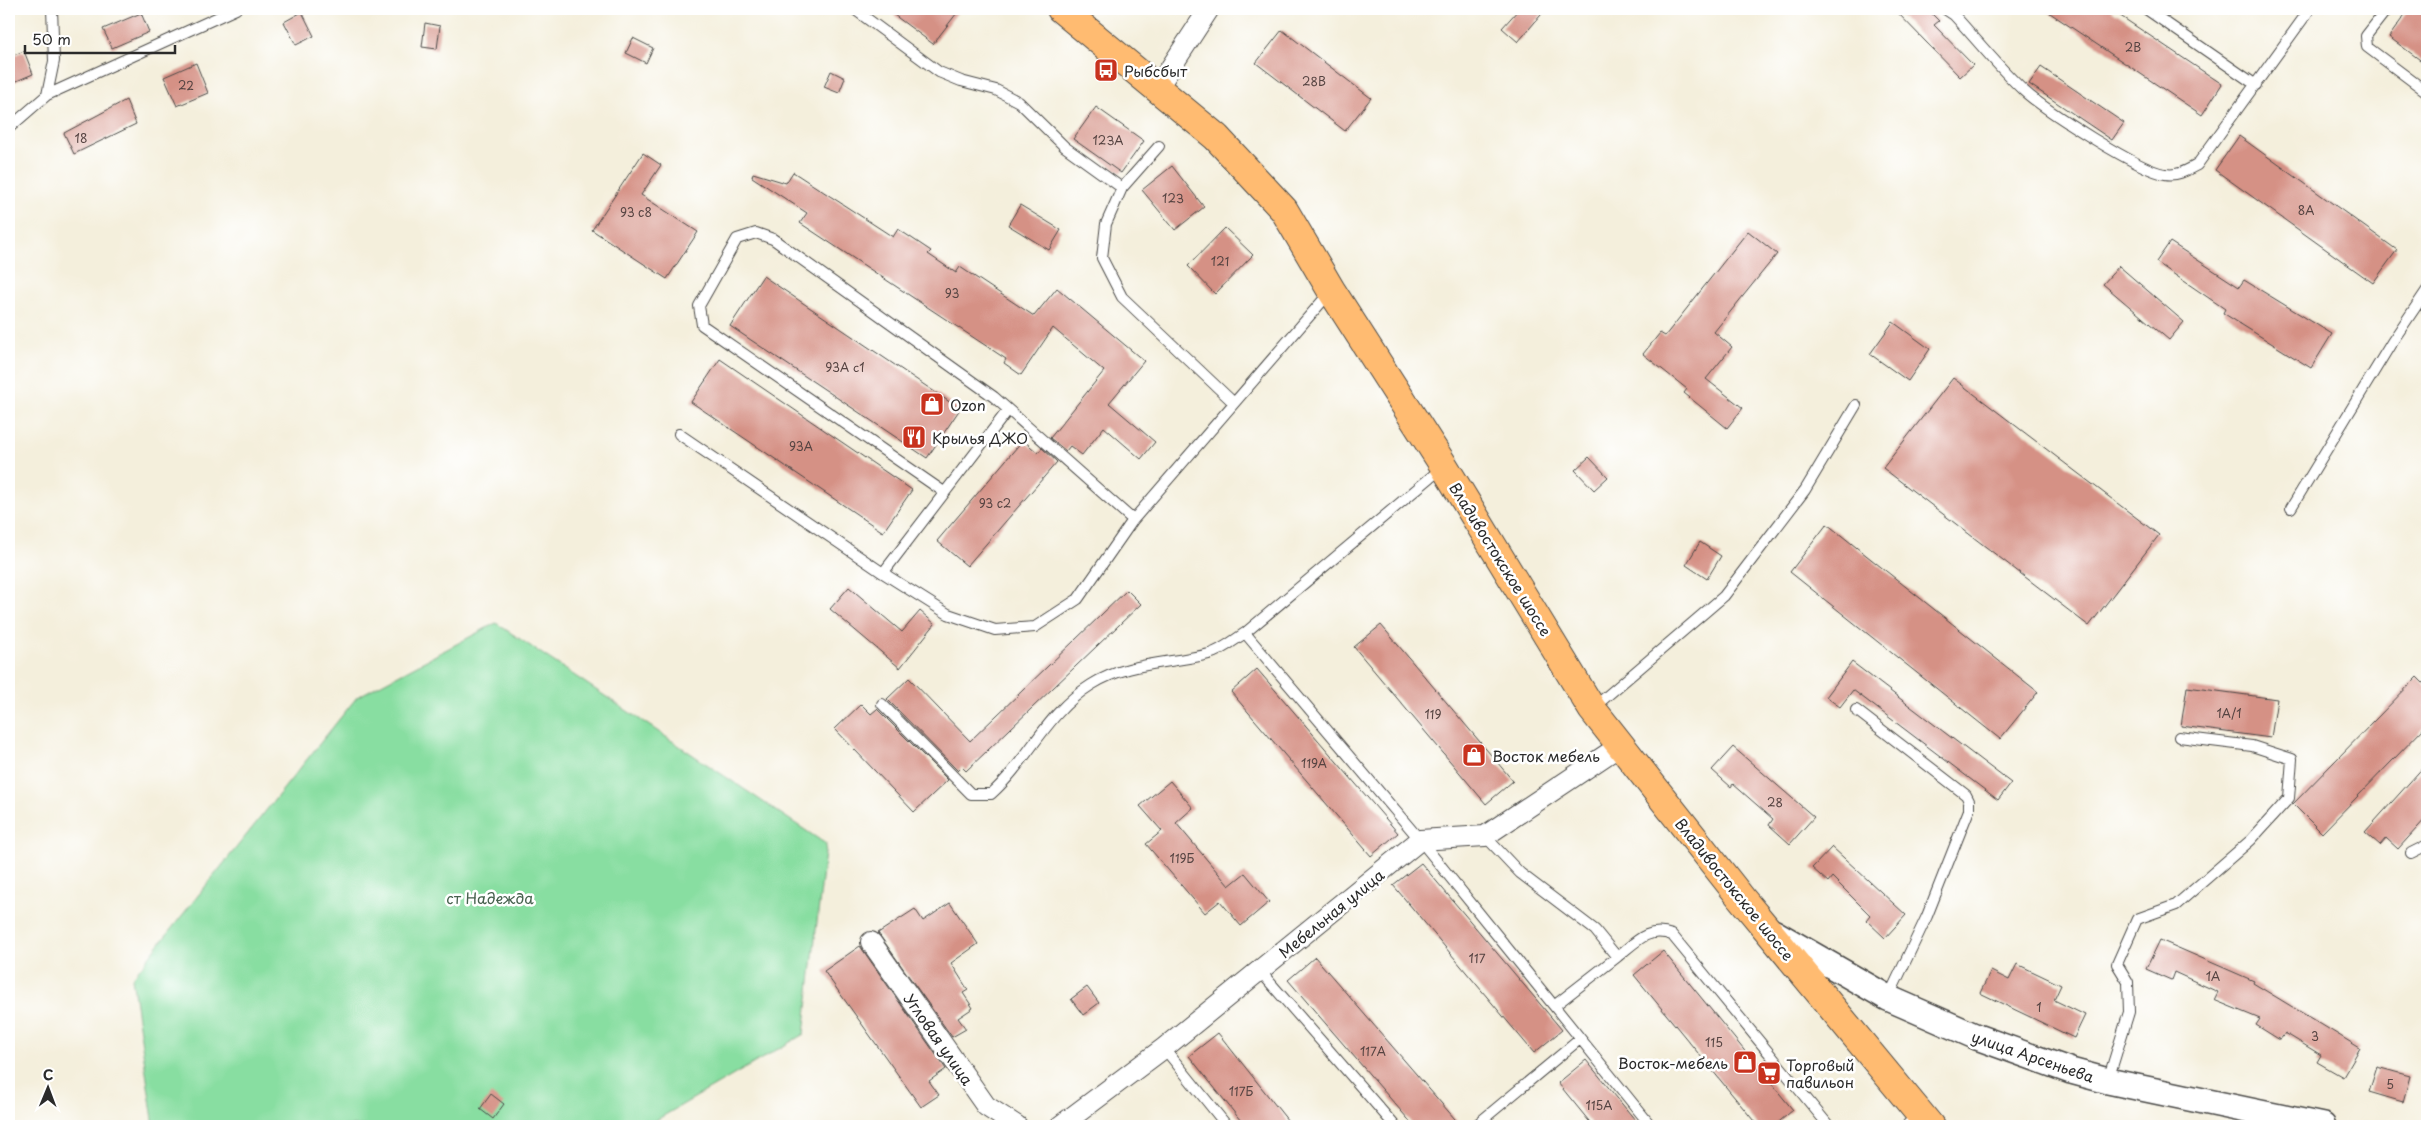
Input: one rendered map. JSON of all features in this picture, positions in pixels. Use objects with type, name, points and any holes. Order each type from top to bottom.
[{"type":"highway","name":"Владивостокское шоссе","points":[[1061,9],[1158,87],[1216,137],[1284,210],[1331,290],[1444,466],[1592,709],[1918,1122]]},
{"type":"street","points":[[1158,87],[1209,9]]},
{"type":"street","points":[[1420,840],[1485,836],[1621,744]]},
{"type":"street","name":"Мебельная улица","points":[[1060,1126],[1164,1048],[1260,972],[1420,840]]},
{"type":"street","name":"улица Арсеньева","points":[[1764,927],[1888,998],[1977,1037],[2071,1071],[2108,1081],[2323,1126]]},
{"type":"street","name":"Угловая улица","points":[[871,942],[986,1106],[1017,1126]]},
{"type":"lane","points":[[47,95],[54,61],[52,9]]},
{"type":"lane","points":[[9,128],[47,95],[236,9]]},
{"type":"lane","points":[[854,9],[938,72],[961,81],[996,90],[1019,102],[1065,147],[1122,188]]},
{"type":"lane","points":[[1945,9],[1955,12],[2023,90],[2041,105],[2145,167],[2165,174],[2181,174],[2197,165],[2310,9]]},
{"type":"lane","points":[[2146,9],[2256,85]]},
{"type":"lane","points":[[2387,9],[2366,36],[2367,47],[2427,92]]},
{"type":"lane","points":[[1159,146],[1122,188],[1106,224],[1102,258],[1122,297],[1234,403]]},
{"type":"lane","points":[[944,492],[702,325],[699,306],[737,239],[756,233],[773,239],[994,397],[1133,520]]},
{"type":"lane","points":[[679,434],[883,573],[948,614],[995,630],[1035,627],[1078,599],[1133,520],[1331,290]]},
{"type":"lane","points":[[2291,508],[2392,342],[2427,290]]},
{"type":"lane","points":[[1592,709],[1724,596],[1805,490],[1856,405]]},
{"type":"lane","points":[[883,573],[1008,410]]},
{"type":"lane","points":[[882,704],[971,794],[991,794],[1010,777],[1038,736],[1065,704],[1092,684],[1132,666],[1211,654],[1246,633],[1444,466]]},
{"type":"lane","points":[[1246,633],[1420,840],[1651,1126]]},
{"type":"lane","points":[[1856,710],[1966,795],[1969,801],[1969,810],[1927,916],[1888,998]]},
{"type":"lane","points":[[2108,1081],[2129,1012],[2128,982],[2117,964],[2137,919],[2176,905],[2251,840],[2289,798],[2292,759],[2252,746],[2179,737]]},
{"type":"lane","points":[[1485,836],[1520,873],[1595,930],[1617,957]]},
{"type":"lane","points":[[2411,853],[2427,845]]},
{"type":"lane","points":[[1554,1006],[1648,933],[1661,931],[1672,935],[1829,1126]]},
{"type":"lane","points":[[1260,972],[1395,1126]]},
{"type":"lane","points":[[1475,1126],[1580,1039]]},
{"type":"lane","points":[[1164,1048],[1227,1126]]},
{"type":"green space","name":"ст Надежда","points":[[496,623],[826,844],[804,1034],[646,1126],[154,1126],[132,978],[357,697]]},
{"type":"building","points":[[886,9],[960,9],[933,44]]},
{"type":"building","points":[[1519,9],[1546,9],[1518,42],[1502,28]]},
{"type":"building","points":[[1894,9],[1927,9],[1939,21],[1934,25],[1973,65],[1960,77]]},
{"type":"building","points":[[2044,9],[2110,9],[2222,84],[2202,115]]},
{"type":"building","points":[[2409,9],[2427,9],[2427,65],[2389,37]]},
{"type":"building","points":[[302,12],[314,36],[296,45],[284,22]]},
{"type":"building","points":[[141,13],[149,32],[112,48],[103,29]]},
{"type":"building","points":[[425,23],[440,26],[437,49],[422,47]]},
{"type":"building","points":[[1282,30],[1371,98],[1345,131],[1256,63]]},
{"type":"building","points":[[633,38],[653,48],[646,63],[626,53]]},
{"type":"building","points":[[24,51],[33,74],[12,83],[9,74],[9,57]]},
{"type":"building","points":[[196,63],[208,93],[177,106],[164,77]]},
{"type":"building","points":[[2041,67],[2124,123],[2112,140],[2029,84]]},
{"type":"building","points":[[831,71],[845,78],[839,93],[824,87]]},
{"type":"building","points":[[126,100],[136,124],[74,154],[64,133]]},
{"type":"building","points":[[1096,107],[1144,141],[1121,173],[1073,139]]},
{"type":"building","points":[[2239,136],[2397,250],[2373,283],[2215,170]]},
{"type":"building","points":[[643,153],[661,165],[641,195],[698,232],[667,279],[592,230]]},
{"type":"building","points":[[1172,166],[1204,207],[1175,230],[1142,190]]},
{"type":"building","points":[[793,172],[893,237],[898,229],[931,251],[928,254],[956,273],[960,267],[1034,316],[1057,288],[1144,361],[1109,403],[1155,442],[1141,459],[1104,427],[1082,455],[1070,446],[1066,451],[1050,438],[1104,371],[1053,328],[1021,375],[1004,363],[1006,359],[800,223],[807,213],[752,177],[753,173],[786,183]]},
{"type":"building","points":[[1020,205],[1061,230],[1049,250],[1008,225]]},
{"type":"building","points":[[1225,228],[1253,255],[1215,294],[1188,266]]},
{"type":"building","points":[[1748,231],[1777,254],[1714,332],[1732,347],[1706,379],[1743,408],[1727,428],[1684,393],[1687,389],[1643,354],[1660,333],[1665,336]]},
{"type":"building","points":[[2170,242],[2239,287],[2244,280],[2332,334],[2311,368],[2223,313],[2225,309],[2156,262]]},
{"type":"building","points":[[2119,266],[2184,322],[2169,340],[2103,284]]},
{"type":"building","points":[[763,276],[960,409],[927,458],[730,326]]},
{"type":"building","points":[[1893,322],[1930,349],[1908,381],[1870,354]]},
{"type":"building","points":[[720,359],[912,490],[883,532],[691,402]]},
{"type":"building","points":[[1953,378],[2159,535],[2089,626],[1883,468]]},
{"type":"building","points":[[1023,440],[1038,453],[1042,448],[1057,462],[967,566],[937,541]]},
{"type":"building","points":[[1589,457],[1608,477],[1594,490],[1575,470]]},
{"type":"building","points":[[1827,524],[2038,692],[2000,739],[1790,572]]},
{"type":"building","points":[[1700,542],[1721,556],[1707,579],[1686,565]]},
{"type":"building","points":[[849,587],[902,632],[920,611],[935,624],[900,668],[830,609]]},
{"type":"building","points":[[1127,590],[1141,604],[966,771],[962,767],[958,771],[887,699],[909,678],[970,741]]},
{"type":"building","points":[[1381,625],[1513,781],[1486,804],[1354,647]]},
{"type":"building","points":[[1852,662],[2011,783],[1998,800],[1853,690],[1840,707],[1826,697]]},
{"type":"building","points":[[1257,669],[1398,833],[1371,856],[1231,692]]},
{"type":"building","points":[[2417,677],[2427,687],[2427,725],[2322,833],[2293,804]]},
{"type":"building","points":[[2187,687],[2277,699],[2271,738],[2181,726]]},
{"type":"building","points":[[861,704],[871,714],[877,709],[948,780],[914,812],[835,729]]},
{"type":"building","points":[[1733,747],[1814,817],[1790,844],[1769,825],[1773,819],[1733,784],[1731,787],[1712,770]]},
{"type":"building","points":[[2427,763],[2427,817],[2398,849],[2386,838],[2380,845],[2365,832]]},
{"type":"building","points":[[1170,781],[1193,808],[1176,823],[1229,886],[1245,873],[1269,902],[1241,926],[1220,901],[1205,913],[1146,844],[1162,831],[1140,806]]},
{"type":"building","points":[[1832,847],[1906,915],[1885,938],[1866,920],[1870,915],[1832,877],[1828,882],[1812,868]]},
{"type":"building","points":[[1421,863],[1562,1030],[1534,1053],[1393,885]]},
{"type":"building","points":[[950,903],[978,944],[951,963],[968,990],[963,993],[973,1008],[958,1018],[966,1029],[952,1037],[878,933],[915,909],[923,921]]},
{"type":"building","points":[[2160,940],[2254,981],[2253,983],[2360,1048],[2343,1077],[2317,1062],[2321,1055],[2285,1033],[2280,1040],[2256,1025],[2260,1019],[2214,1000],[2218,992],[2174,972],[2171,980],[2146,969]]},
{"type":"building","points":[[860,946],[946,1069],[929,1081],[939,1095],[921,1107],[824,971]]},
{"type":"building","points":[[1663,951],[1793,1110],[1774,1126],[1758,1126],[1634,975]]},
{"type":"building","points":[[1315,957],[1461,1126],[1414,1126],[1288,980]]},
{"type":"building","points":[[2017,964],[2061,985],[2054,1000],[2085,1015],[2074,1038],[1980,993],[1991,971],[2009,980]]},
{"type":"building","points":[[1087,987],[1099,1003],[1083,1015],[1071,999]]},
{"type":"building","points":[[1218,1033],[1292,1126],[1245,1126],[1189,1056]]},
{"type":"building","points":[[1586,1060],[1640,1126],[1593,1126],[1558,1083]]},
{"type":"building","points":[[2377,1067],[2410,1076],[2403,1102],[2369,1092]]},
{"type":"building","points":[[491,1094],[504,1104],[493,1119],[480,1109]]},
{"type":"place","name":"Рыбсбыт","points":[[1106,70]]},
{"type":"place","name":"Ozon","points":[[932,404]]},
{"type":"place","name":"Крылья ДЖО","points":[[914,437]]},
{"type":"place","name":"Восток мебель","points":[[1474,755]]},
{"type":"place","name":"Восток-мебель","points":[[1745,1062]]},
{"type":"place","name":"Торговый павильон","points":[[1769,1073]]}]
